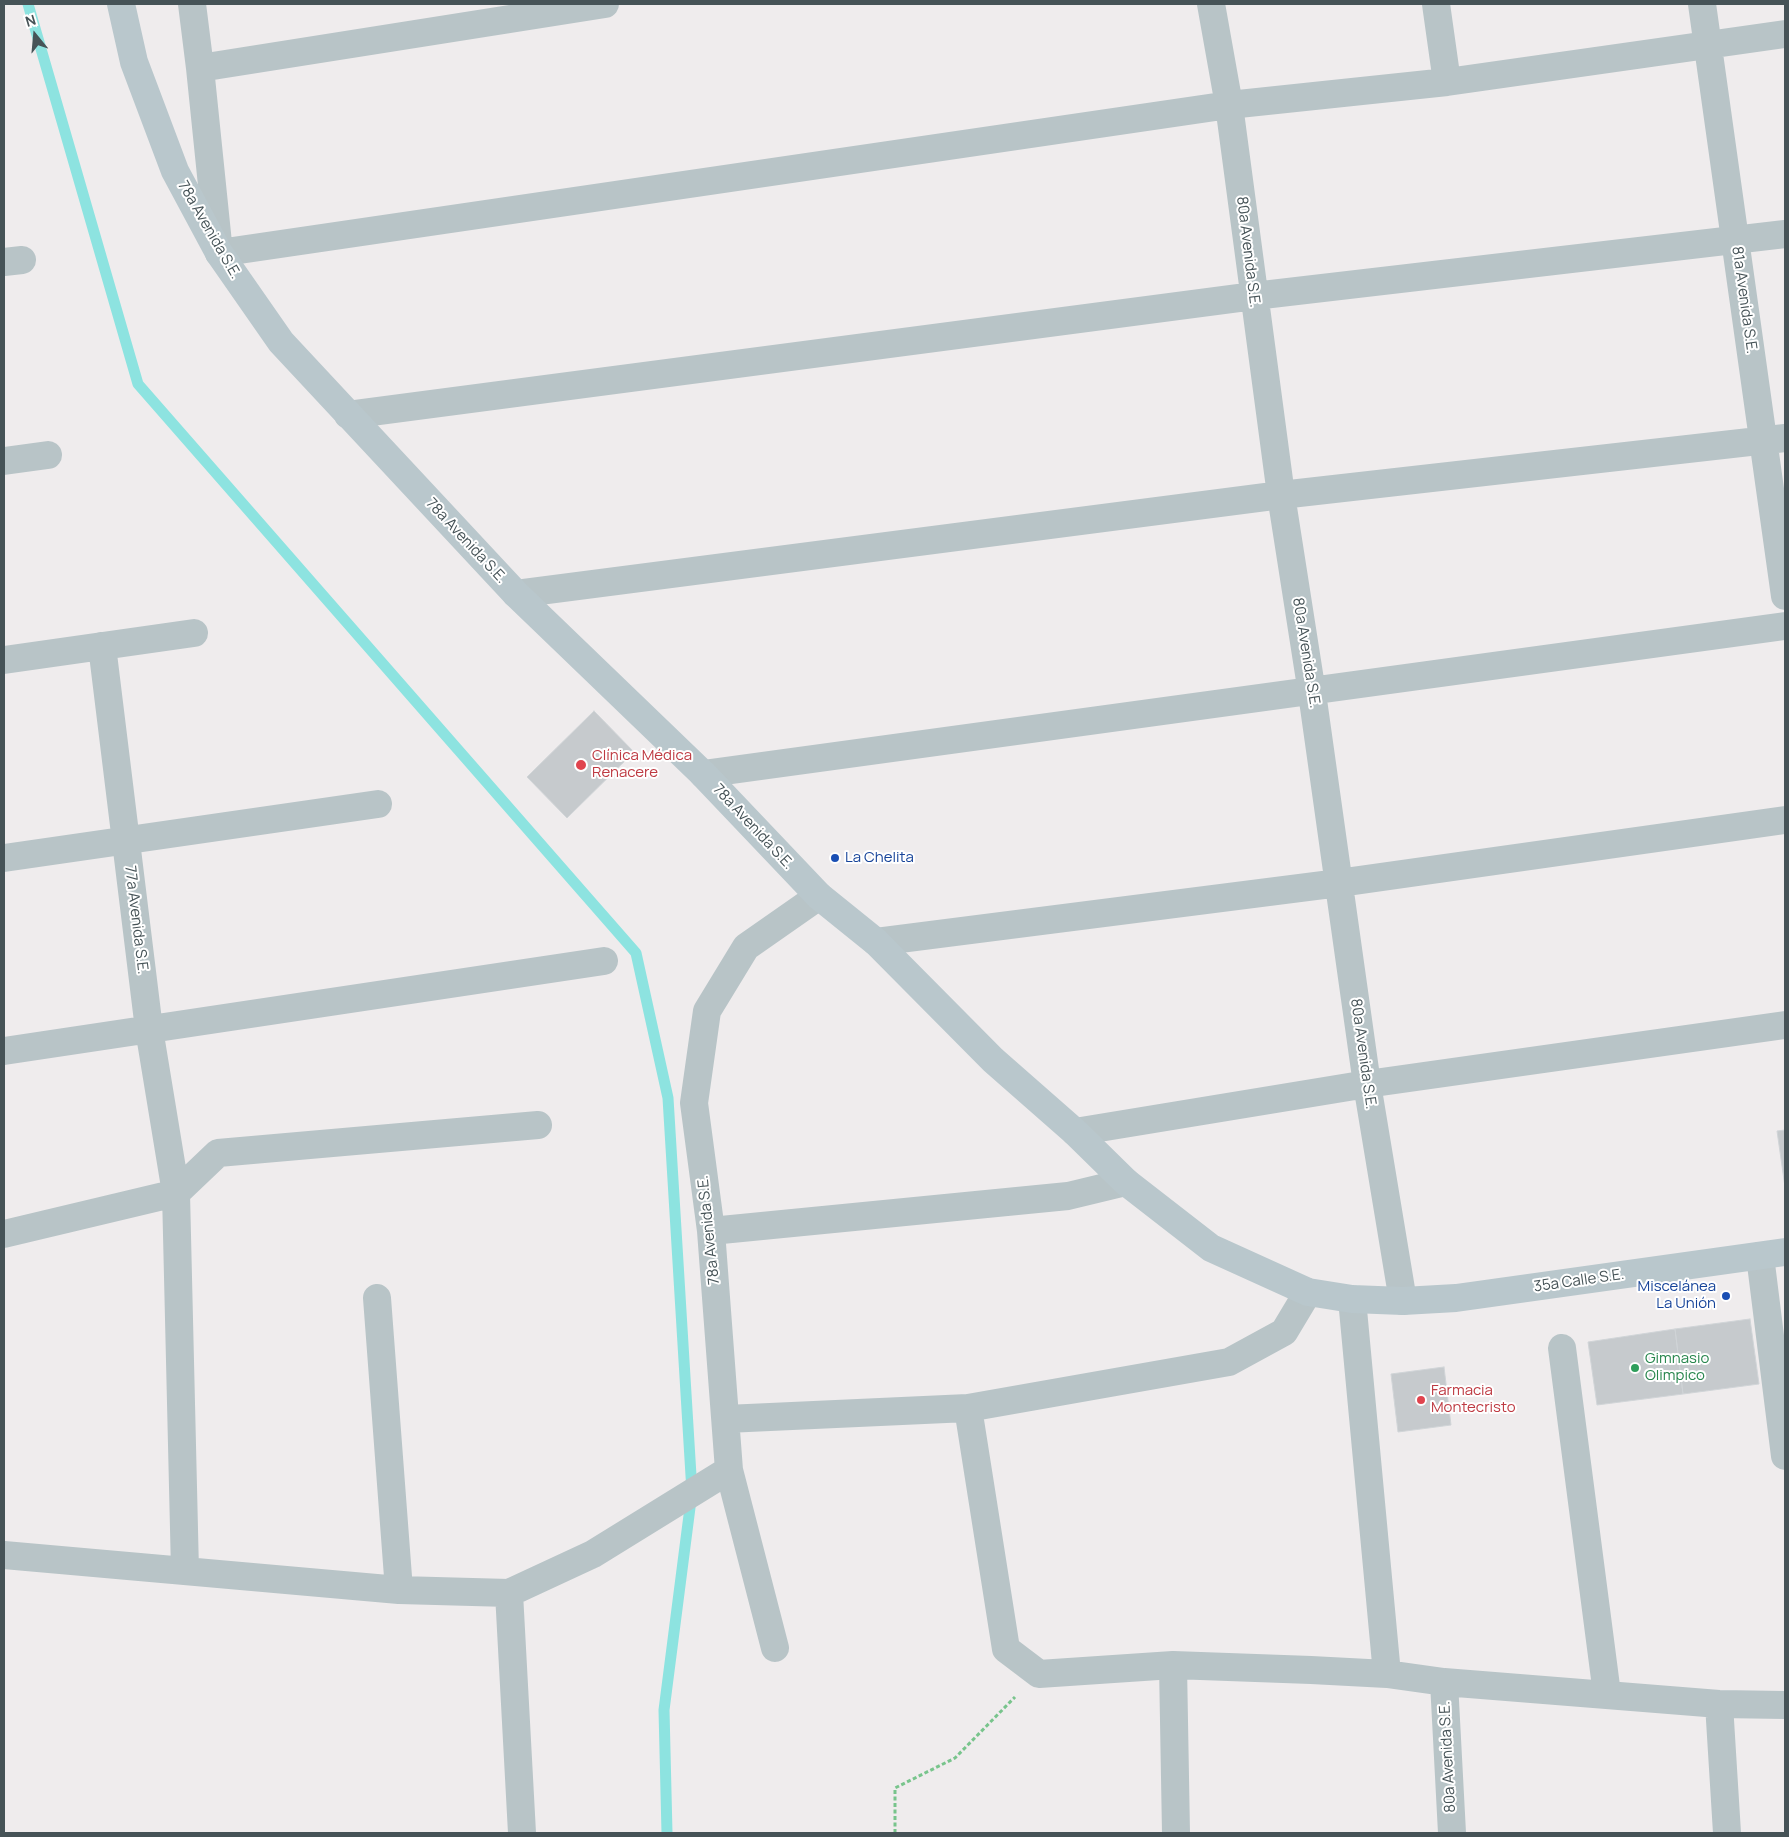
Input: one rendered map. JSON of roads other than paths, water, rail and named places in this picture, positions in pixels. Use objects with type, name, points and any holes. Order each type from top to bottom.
[{"type":"street","name":"78a Avenida S.E.","points":[[120,4],[134,62],[174,171],[219,253],[281,342],[516,594],[703,774],[818,896],[746,947],[707,1011],[694,1103],[711,1230],[726,1419],[728,1470],[774,1648]]},
{"type":"street","points":[[192,4],[219,253],[1229,105],[1447,82],[1785,34]]},
{"type":"street","points":[[200,68],[605,4]]},
{"type":"street","name":"80a Avenida S.E.","points":[[1211,4],[1229,105],[1281,494],[1312,692],[1367,1084],[1403,1301]]},
{"type":"street","points":[[1436,4],[1447,82]]},
{"type":"street","name":"81a Avenida S.E.","points":[[1702,4],[1735,241],[1774,440],[1785,596]]},
{"type":"street","points":[[348,415],[1254,296],[1785,234]]},
{"type":"street","points":[[516,594],[1281,494],[1774,440]]},
{"type":"street","points":[[4,461],[48,455]]},
{"type":"street","points":[[703,774],[1785,626]]},
{"type":"street","points":[[4,660],[194,633]]},
{"type":"street","name":"77a Avenida S.E.","points":[[102,646],[150,1029],[176,1193],[185,1571]]},
{"type":"street","points":[[4,858],[378,804]]},
{"type":"street","points":[[876,942],[1339,883],[1785,820]]},
{"type":"street","name":"35a Calle S.E.","points":[[818,896],[876,942],[993,1060],[1075,1132],[1126,1182],[1211,1248],[1308,1292],[1352,1299],[1403,1301],[1456,1298],[1772,1254]]},
{"type":"street","points":[[4,1051],[604,961]]},
{"type":"street","points":[[1075,1132],[1367,1084],[1785,1025]]},
{"type":"street","points":[[4,1234],[176,1193],[218,1153],[538,1125]]},
{"type":"street","points":[[711,1230],[1068,1196],[1126,1182]]},
{"type":"street","points":[[1772,1254],[1785,1456]]},
{"type":"street","points":[[726,1419],[968,1408],[1229,1362],[1284,1332],[1308,1292]]},
{"type":"street","points":[[377,1298],[399,1590]]},
{"type":"street","points":[[1352,1299],[1387,1674]]},
{"type":"street","points":[[1562,1348],[1608,1694]]},
{"type":"street","points":[[968,1408],[1006,1649],[1039,1674],[1173,1665],[1387,1674],[1444,1682],[1719,1704],[1785,1705]]},
{"type":"street","points":[[4,1555],[399,1590],[509,1593],[593,1554],[728,1470]]},
{"type":"street","points":[[509,1593],[522,1833]]},
{"type":"street","points":[[1173,1665],[1176,1833]]},
{"type":"street","name":"80a Avenida S.E.","points":[[1444,1682],[1452,1833]]},
{"type":"street","points":[[1719,1704],[1727,1833]]},
{"type":"waterway","points":[[28,4],[138,384],[636,953],[668,1098],[692,1492],[664,1710],[667,1833]]},
{"type":"place","name":"Clínica Médica Renacere","points":[[581,765]]},
{"type":"place","name":"La Chelita","points":[[835,858]]},
{"type":"place","name":"Miscelánea La Unión","points":[[1726,1296]]},
{"type":"place","name":"Gimnasio Olimpico","points":[[1635,1368]]},
{"type":"place","name":"Farmacia Montecristo","points":[[1421,1400]]}]
